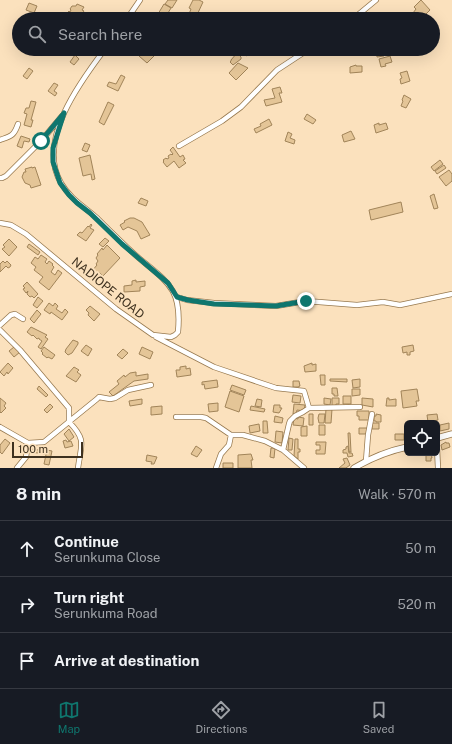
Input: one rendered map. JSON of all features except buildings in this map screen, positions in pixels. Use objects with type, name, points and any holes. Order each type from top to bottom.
[{"type":"street","points":[[132,12],[140,0]]},
{"type":"street","points":[[361,12],[376,0]]},
{"type":"street","points":[[0,178],[6,176],[41,141],[64,113],[80,84],[100,56]]},
{"type":"street","points":[[179,146],[235,112],[277,70],[298,56]]},
{"type":"street","points":[[64,113],[53,148],[53,162],[60,183],[77,203],[93,215],[122,244],[168,283],[177,297],[178,332],[171,337],[153,335]]},
{"type":"street","points":[[0,140],[15,133],[18,124]]},
{"type":"street","name":"NADIOPE ROAD","points":[[0,224],[11,225],[26,234],[116,309],[165,343],[214,368],[276,388],[304,391],[309,408]]},
{"type":"street","points":[[177,297],[214,304],[276,306],[306,301],[357,305],[383,302],[400,304],[452,294]]},
{"type":"street","points":[[0,325],[11,315],[15,314],[23,319]]},
{"type":"street","points":[[0,330],[20,350],[67,404],[70,413],[69,422],[81,438],[78,468]]},
{"type":"street","points":[[0,427],[28,443],[44,442],[97,398],[115,398],[128,390],[150,385]]},
{"type":"street","points":[[284,450],[290,420],[309,408],[360,407]]},
{"type":"street","points":[[366,461],[368,435],[372,414]]},
{"type":"street","points":[[176,417],[206,418],[231,434],[257,438],[272,443],[284,450],[304,468]]},
{"type":"street","points":[[216,468],[221,454],[229,445],[231,434]]},
{"type":"street","points":[[440,437],[452,434]]},
{"type":"street","points":[[17,468],[26,457],[28,443]]},
{"type":"street","points":[[354,468],[387,452],[404,448]]},
{"type":"street","points":[[437,456],[438,468]]},
{"type":"route","points":[[41,141],[64,113],[53,148],[53,162],[60,183],[77,203],[96,218],[122,244],[168,283],[177,297],[181,299],[214,304],[276,306],[306,301]]}]
